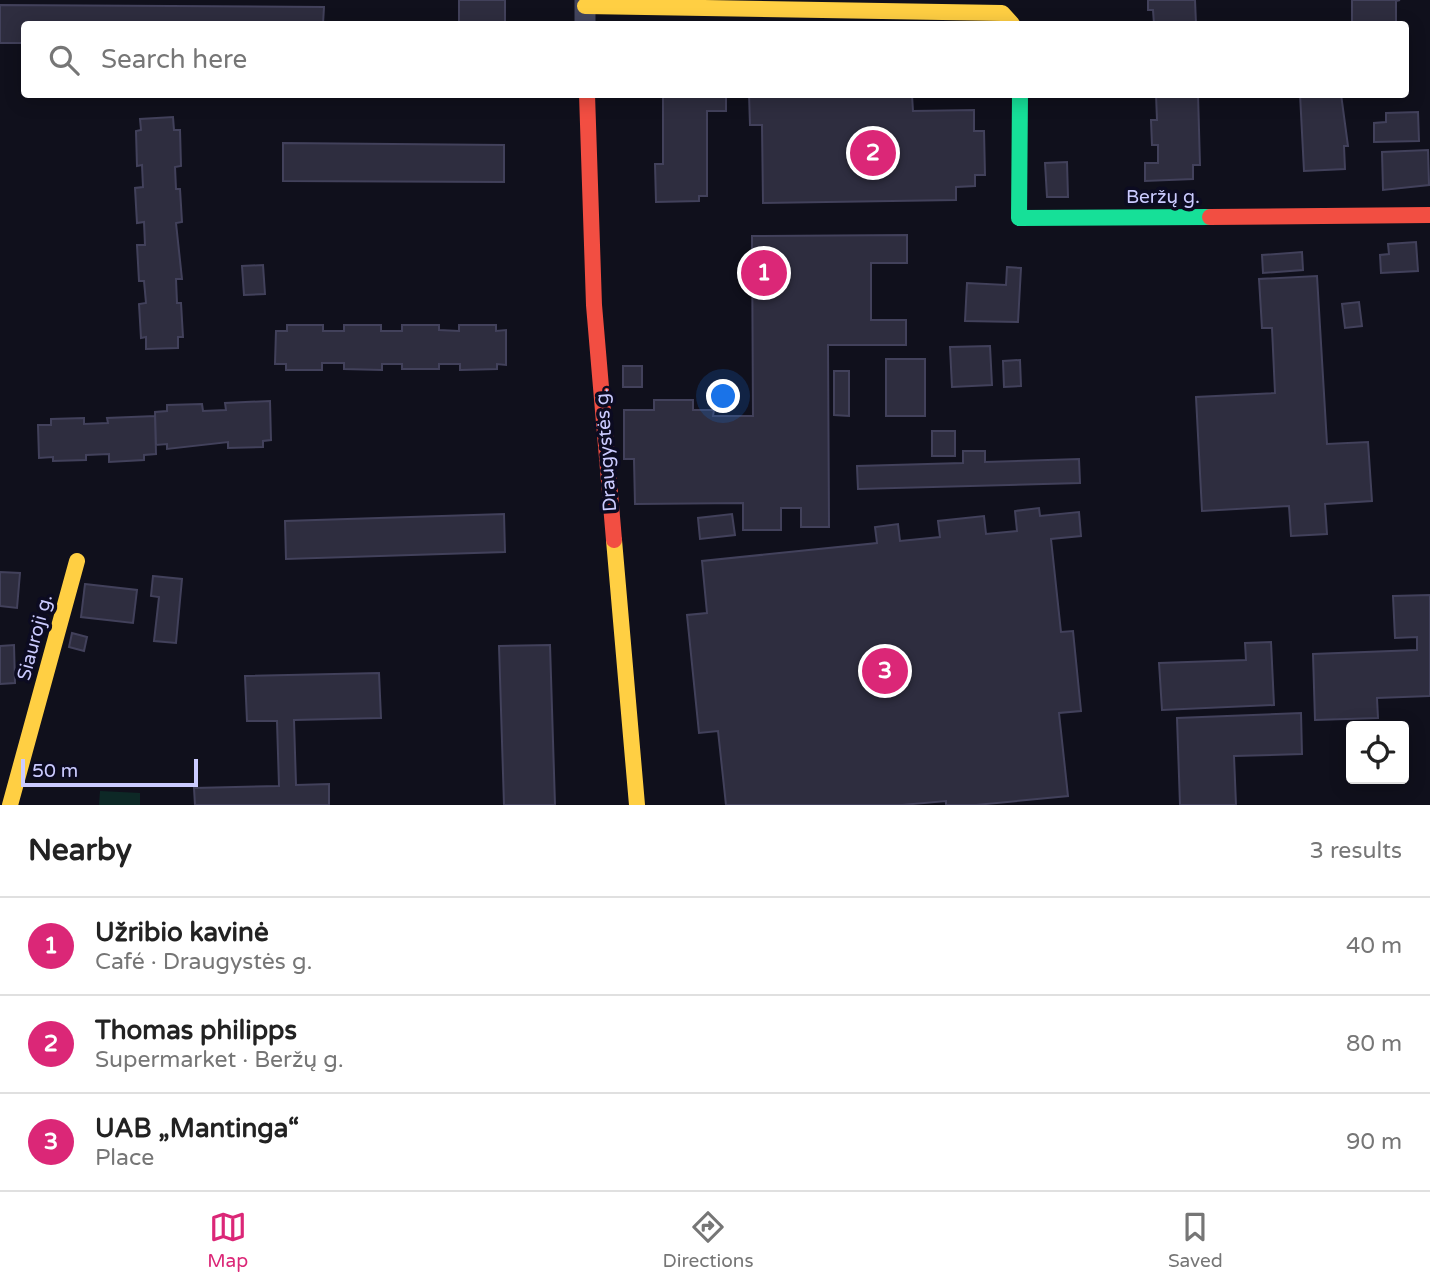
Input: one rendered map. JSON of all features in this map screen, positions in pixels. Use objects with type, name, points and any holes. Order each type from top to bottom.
[{"type":"street","points":[[585,10],[1002,13],[1009,21]]},
{"type":"street","name":"Draugystės g.","points":[[587,98],[594,305],[637,805]]},
{"type":"street","name":"Beržų g.","points":[[1020,98],[1019,218],[1430,215]]},
{"type":"street","name":"Siauroji g.","points":[[10,805],[77,561]]},
{"type":"green space","points":[[100,791],[140,793],[140,805],[99,805]]},
{"type":"building","points":[[459,0],[505,0],[505,21],[459,21]]},
{"type":"building","points":[[1148,0],[1195,0],[1196,21],[1154,21],[1153,10],[1148,10]]},
{"type":"building","points":[[1352,0],[1400,0],[1396,1],[1396,21],[1352,21]]},
{"type":"building","points":[[0,5],[324,7],[323,21],[21,21],[21,43],[0,43]]},
{"type":"building","points":[[663,98],[726,98],[726,111],[707,111],[707,196],[699,196],[699,201],[656,202],[655,164],[663,164]]},
{"type":"building","points":[[749,98],[912,98],[913,111],[974,110],[974,131],[984,131],[985,175],[975,175],[975,186],[956,187],[956,200],[763,203],[762,125],[750,125]]},
{"type":"building","points":[[1156,98],[1198,98],[1200,165],[1193,165],[1193,179],[1145,181],[1145,163],[1158,163],[1158,145],[1152,145],[1151,120],[1157,120]]},
{"type":"building","points":[[1300,98],[1342,98],[1348,146],[1344,146],[1345,169],[1304,171]]},
{"type":"building","points":[[1418,112],[1419,141],[1374,142],[1374,123],[1386,122],[1386,113]]},
{"type":"building","points":[[173,117],[174,130],[180,130],[181,166],[175,167],[176,189],[180,189],[182,222],[176,223],[182,279],[176,279],[183,337],[178,337],[178,348],[146,349],[146,337],[141,338],[139,304],[146,303],[144,281],[139,281],[137,245],[145,245],[144,222],[137,223],[135,188],[143,187],[142,165],[137,166],[136,131],[141,130],[140,119]]},
{"type":"building","points":[[283,143],[504,145],[504,182],[283,181]]},
{"type":"building","points":[[1428,150],[1429,185],[1383,190],[1382,152]]},
{"type":"building","points":[[1067,162],[1068,197],[1047,197],[1045,163]]},
{"type":"building","points":[[907,235],[907,263],[871,263],[871,320],[906,320],[906,345],[828,345],[829,527],[801,527],[801,508],[781,508],[781,530],[743,530],[743,503],[635,504],[634,459],[624,459],[624,410],[654,410],[654,400],[693,400],[693,410],[714,410],[713,416],[753,416],[752,236]]},
{"type":"building","points":[[1416,242],[1418,271],[1381,273],[1380,255],[1389,254],[1388,244]]},
{"type":"building","points":[[1302,252],[1303,270],[1263,273],[1262,255]]},
{"type":"building","points":[[263,265],[265,294],[244,295],[242,266]]},
{"type":"building","points":[[1007,267],[1021,268],[1018,322],[965,321],[967,283],[1006,285]]},
{"type":"building","points":[[1317,276],[1327,444],[1368,442],[1372,501],[1325,504],[1327,534],[1291,536],[1289,506],[1202,511],[1196,397],[1275,393],[1272,328],[1262,328],[1259,279]]},
{"type":"building","points":[[1359,302],[1362,326],[1345,328],[1342,304]]},
{"type":"building","points":[[287,325],[323,325],[323,331],[344,331],[344,325],[381,325],[381,331],[402,331],[402,325],[439,325],[439,330],[459,331],[459,325],[496,325],[496,331],[506,330],[506,365],[497,364],[497,369],[460,370],[460,364],[439,364],[439,369],[402,369],[402,364],[382,364],[382,370],[344,369],[344,363],[322,363],[322,370],[286,370],[286,364],[275,364],[276,331],[287,331]]},
{"type":"building","points":[[990,346],[992,385],[952,387],[950,347]]},
{"type":"building","points":[[886,359],[925,359],[925,416],[886,416]]},
{"type":"building","points":[[1020,360],[1021,386],[1004,387],[1003,361]]},
{"type":"building","points":[[623,366],[642,366],[642,387],[623,387]]},
{"type":"building","points":[[834,371],[849,371],[849,416],[834,415]]},
{"type":"building","points":[[270,401],[271,440],[263,441],[263,447],[228,448],[228,442],[167,449],[167,444],[156,445],[155,412],[167,411],[167,405],[202,404],[203,411],[226,410],[225,403]]},
{"type":"building","points":[[155,416],[156,454],[144,455],[144,460],[109,462],[109,454],[86,455],[86,460],[53,461],[53,457],[39,458],[38,425],[51,425],[51,419],[84,418],[84,424],[108,423],[107,418]]},
{"type":"building","points":[[932,431],[955,431],[955,456],[932,456]]},
{"type":"building","points":[[963,451],[985,451],[985,462],[1079,459],[1080,483],[858,489],[857,466],[963,463]]},
{"type":"building","points":[[1039,508],[1040,516],[1079,512],[1081,536],[1051,539],[1061,632],[1073,631],[1081,711],[1059,713],[1068,796],[976,805],[946,805],[946,801],[902,805],[726,805],[718,731],[699,733],[687,615],[707,613],[702,561],[877,543],[875,527],[898,524],[900,541],[940,537],[938,521],[984,516],[986,534],[1017,531],[1015,511]]},
{"type":"building","points":[[504,514],[505,552],[286,559],[285,521]]},
{"type":"building","points":[[732,514],[735,535],[700,539],[698,518]]},
{"type":"building","points":[[0,572],[20,573],[17,608],[0,606]]},
{"type":"building","points":[[153,576],[182,579],[176,643],[154,641],[159,597],[151,596]]},
{"type":"building","points":[[85,584],[137,590],[133,623],[81,617]]},
{"type":"building","points":[[1430,595],[1430,696],[1377,698],[1378,718],[1315,720],[1313,654],[1417,650],[1417,637],[1395,638],[1393,596]]},
{"type":"building","points":[[72,633],[87,637],[84,651],[69,647]]},
{"type":"building","points":[[1271,642],[1274,705],[1162,710],[1159,663],[1246,660],[1245,643]]},
{"type":"building","points":[[14,645],[15,683],[0,684],[0,646]]},
{"type":"building","points":[[550,645],[555,805],[504,805],[499,646]]},
{"type":"building","points":[[379,673],[381,718],[294,720],[296,785],[329,784],[329,805],[195,805],[194,788],[279,786],[277,721],[247,721],[245,676]]},
{"type":"building","points":[[1301,713],[1302,754],[1234,756],[1236,805],[1180,805],[1177,718]]},
{"type":"traffic: fast","points":[[1020,98],[1019,218],[1210,217]]},
{"type":"traffic: slow","points":[[585,6],[1002,13],[1009,21]]},
{"type":"traffic: slow","points":[[614,540],[637,805]]},
{"type":"traffic: slow","points":[[10,805],[77,561]]},
{"type":"traffic: jam","points":[[587,98],[594,305],[614,540]]},
{"type":"traffic: jam","points":[[1210,217],[1430,215]]},
{"type":"place","name":"Thomas philipps","points":[[873,153]]},
{"type":"place","name":"Užribio kavinė","points":[[764,273]]},
{"type":"place","name":"UAB „Mantinga“","points":[[885,671]]}]
